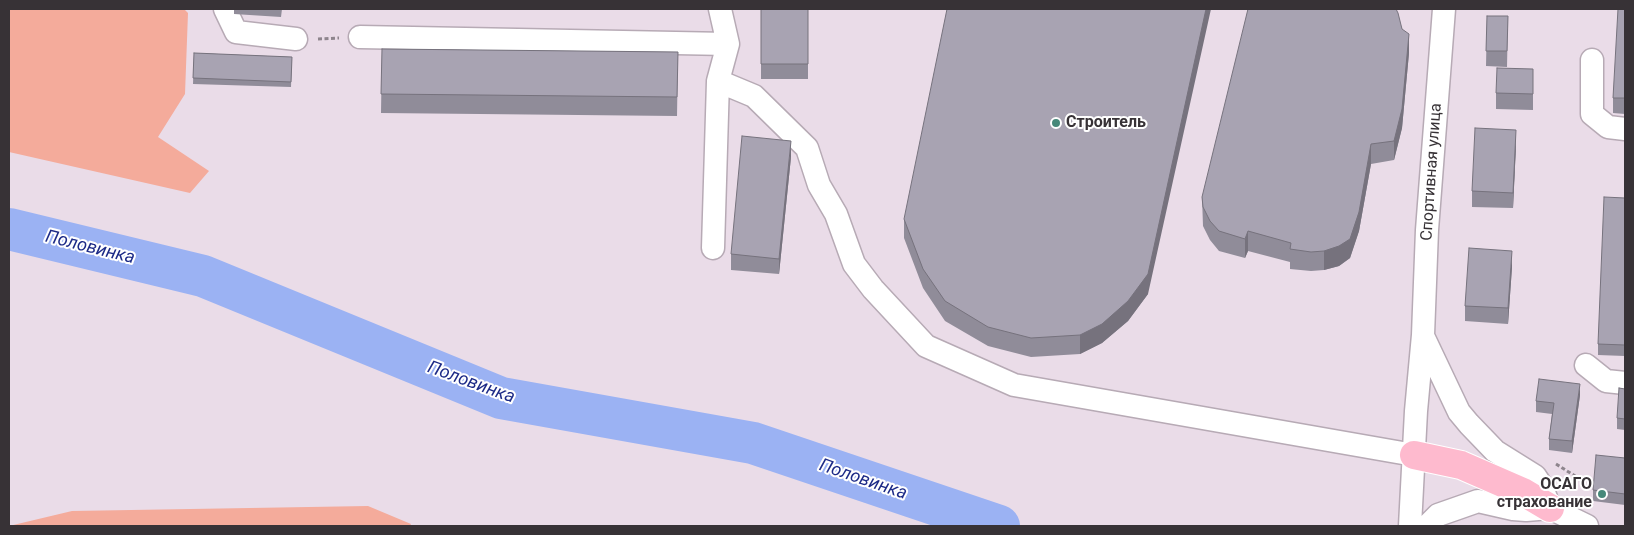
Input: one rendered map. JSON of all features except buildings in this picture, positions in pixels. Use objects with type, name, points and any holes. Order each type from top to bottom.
[{"type":"main road","points":[[1414,455],[1461,465],[1522,492],[1550,508]]},
{"type":"street","points":[[225,9],[236,32],[296,39]]},
{"type":"street","points":[[713,248],[718,81],[728,44],[720,9]]},
{"type":"street","name":"Спортивная улица","points":[[1410,526],[1423,335],[1427,230],[1444,9]]},
{"type":"street","points":[[360,38],[728,44]]},
{"type":"street","points":[[1592,60],[1592,114],[1608,127],[1625,129]]},
{"type":"street","points":[[718,81],[754,96],[807,148],[819,185],[836,214],[854,264],[873,289],[926,346],[1014,385],[1414,455]]},
{"type":"street","points":[[1423,335],[1459,412],[1495,451],[1535,476],[1541,485],[1550,508]]},
{"type":"street","points":[[1586,365],[1606,382],[1625,383]]},
{"type":"street","points":[[1427,526],[1438,515],[1478,501],[1526,510],[1550,508],[1587,526]]},
{"type":"path","points":[[296,39],[360,38]]},
{"type":"shaded area","points":[[9,9],[184,9],[188,13],[185,94],[158,137],[209,171],[190,193],[9,152]]},
{"type":"shaded area","points":[[368,506],[411,524],[410,526],[9,526],[72,511]]},
{"type":"waterway","name":"Половинка","points":[[9,229],[203,276],[501,398],[753,443],[999,526]]},
{"type":"place","name":"Строитель","points":[[1056,123]]},
{"type":"place","name":"ОСАГО страхование","points":[[1602,494]]}]
